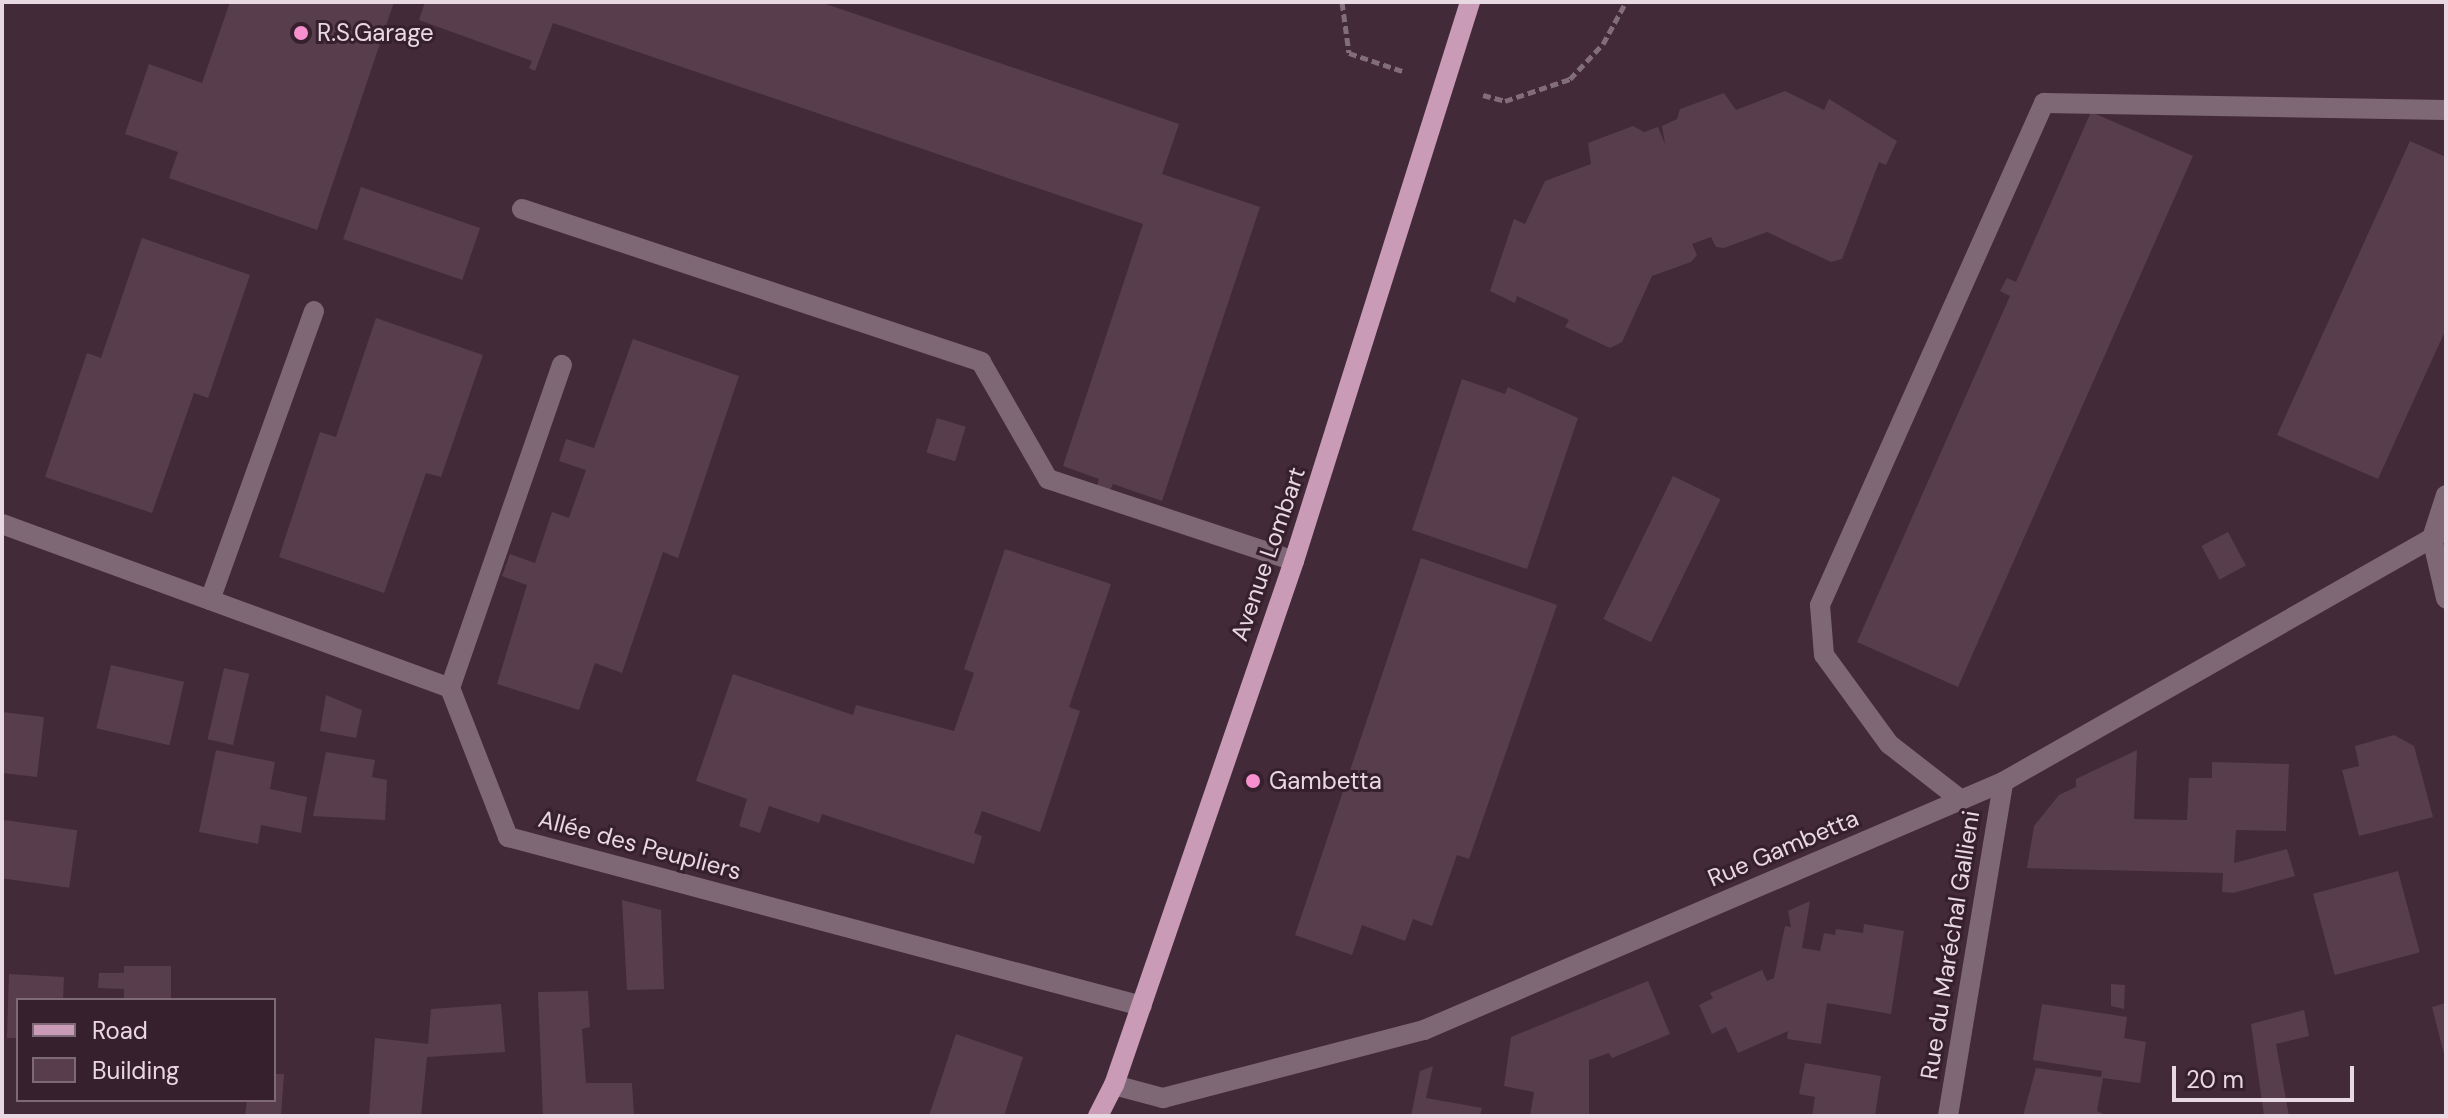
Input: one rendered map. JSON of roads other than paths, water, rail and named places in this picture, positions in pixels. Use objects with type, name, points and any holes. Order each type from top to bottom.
[{"type":"main road","name":"Avenue Lombart","points":[[1098,1116],[1114,1085],[1142,1006],[1294,561],[1470,2]]},
{"type":"street","points":[[1961,800],[1889,744],[1824,655],[1820,605],[2044,103],[2446,110]]},
{"type":"street","points":[[522,209],[981,362],[1048,479],[1294,561]]},
{"type":"street","points":[[210,600],[314,311]]},
{"type":"street","points":[[2,524],[450,688],[562,365]]},
{"type":"street","points":[[2446,495],[2439,534],[2446,598]]},
{"type":"street","name":"Rue Gambetta","points":[[1114,1085],[1163,1098],[1424,1030],[2003,782],[2439,534]]},
{"type":"street","name":"Allée des Peupliers","points":[[450,688],[508,837],[1142,1006]]},
{"type":"street","name":"Rue du Maréchal Gallieni","points":[[1948,1116],[2003,782]]},
{"type":"place","name":"R.S.Garage","points":[[301,33]]},
{"type":"place","name":"Gambetta","points":[[1253,781]]}]
